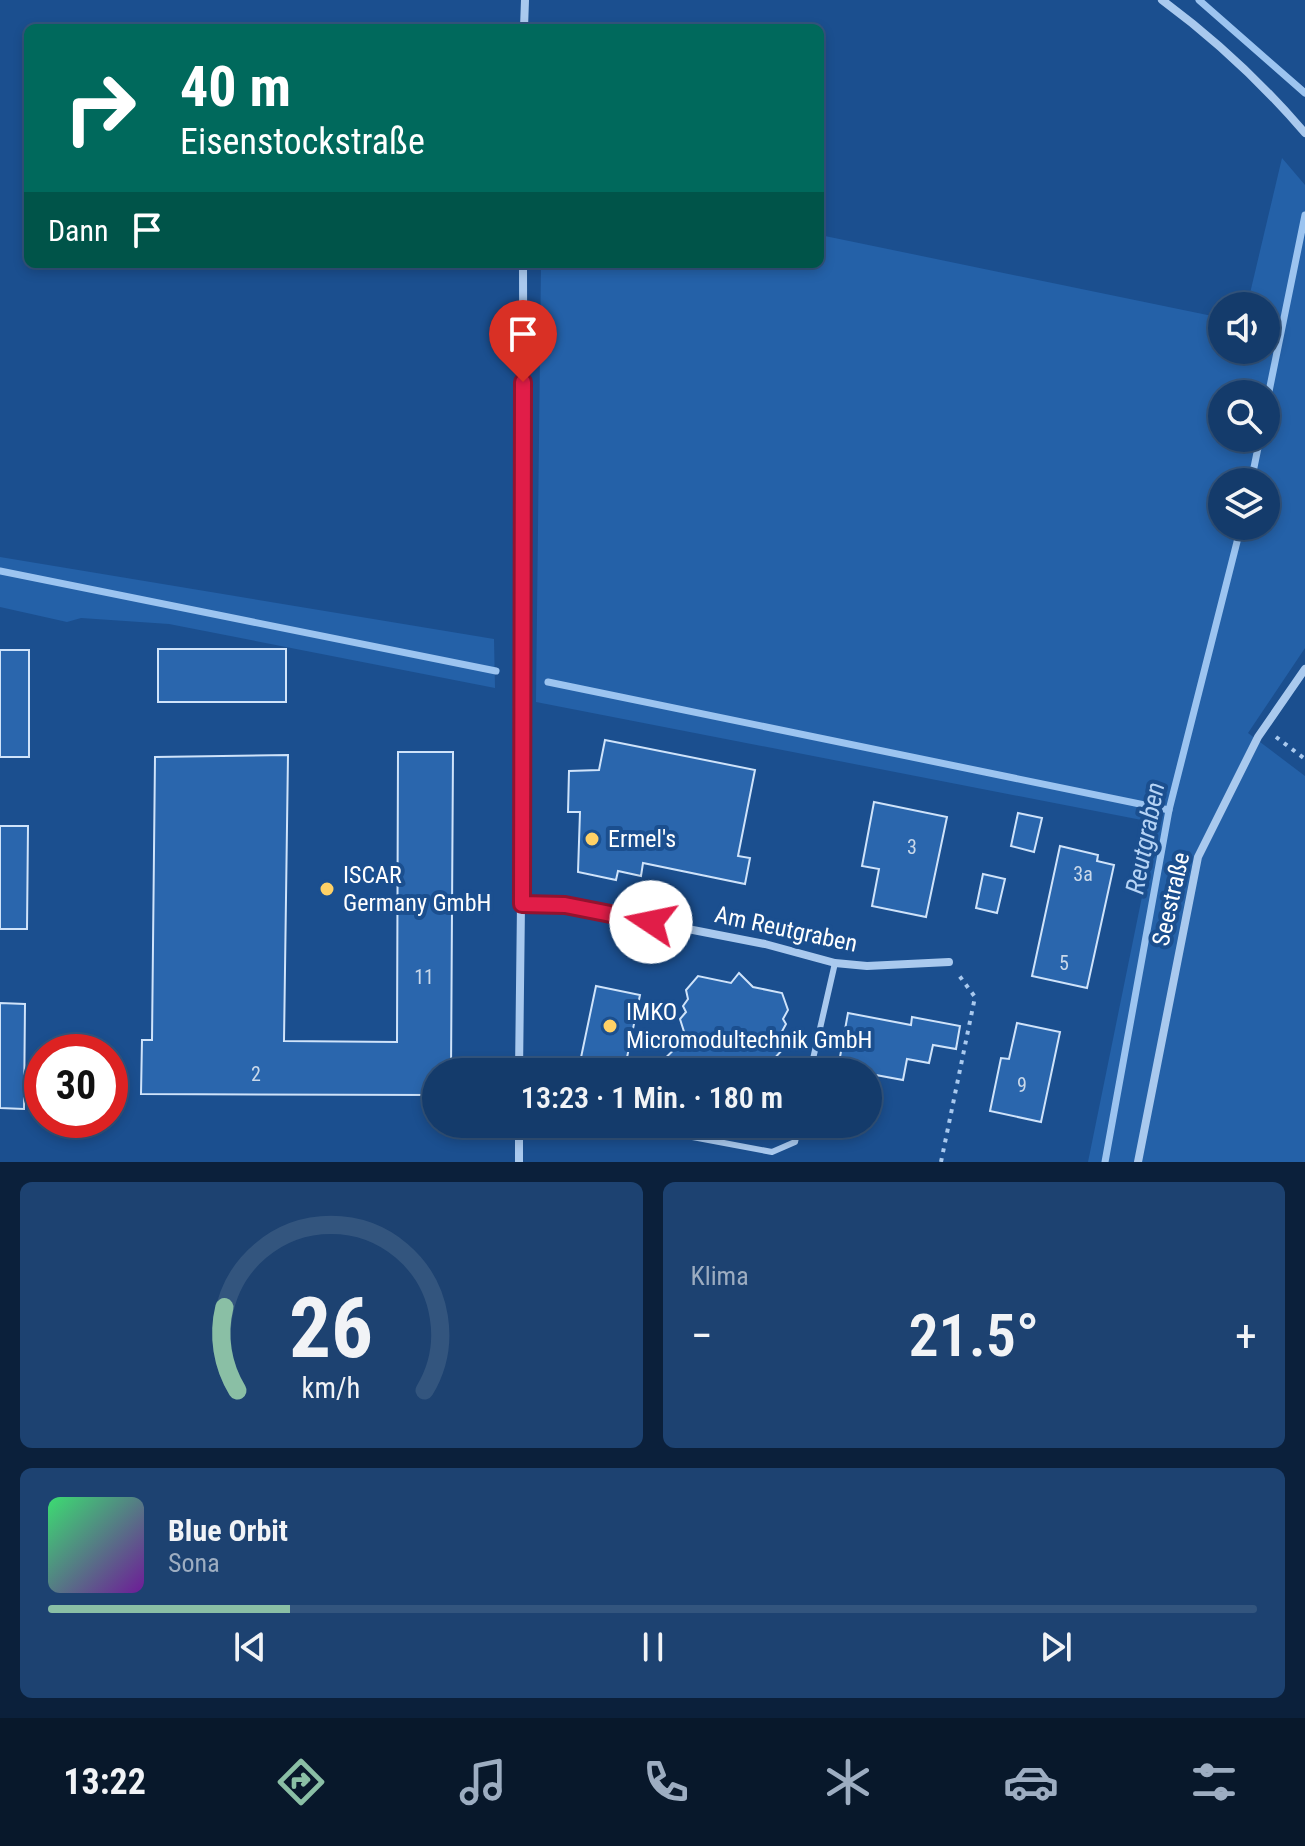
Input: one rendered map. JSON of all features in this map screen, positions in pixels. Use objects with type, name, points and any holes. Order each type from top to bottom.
[{"type":"street","points":[[524,24],[525,0]]},
{"type":"street","points":[[1162,0],[1210,36],[1305,133]]},
{"type":"street","points":[[519,1058],[523,268]]},
{"type":"street","name":"Seestraße","points":[[1138,1162],[1198,857],[1232,784],[1305,669]]},
{"type":"street","name":"Am Reutgraben","points":[[522,904],[565,905],[765,944],[835,963],[867,966],[949,962]]},
{"type":"street","points":[[519,1138],[519,1162]]},
{"type":"lane","points":[[813,1058],[835,963]]},
{"type":"lane","points":[[698,1138],[772,1152],[795,1142],[796,1138]]},
{"type":"path","points":[[1265,728],[1305,759]]},
{"type":"path","points":[[941,1162],[975,997],[949,962]]},
{"type":"shaded area","points":[[1282,158],[1305,185],[1305,648],[1248,733],[1305,776],[1305,1162],[1088,1162],[1157,823],[536,702],[541,268],[824,268],[824,236],[1208,315],[1208,364],[1280,364],[1280,292],[1250,292]]},
{"type":"shaded area","points":[[0,557],[494,639],[495,688],[169,624],[81,618],[67,622],[0,607]]},
{"type":"building","points":[[158,649],[286,649],[286,702],[158,702]]},
{"type":"building","points":[[0,650],[29,650],[29,757],[0,757]]},
{"type":"building","points":[[605,740],[755,770],[738,856],[750,858],[745,884],[643,863],[641,876],[618,871],[616,880],[578,872],[580,812],[568,812],[569,771],[599,770]]},
{"type":"building","points":[[398,752],[453,752],[451,1058],[422,1058],[422,1095],[141,1094],[142,1040],[152,1040],[155,757],[288,755],[284,1041],[397,1042]]},
{"type":"building","points":[[874,802],[947,817],[926,917],[872,906],[879,869],[862,866]]},
{"type":"building","points":[[1018,813],[1042,818],[1034,852],[1011,846]]},
{"type":"building","points":[[0,826],[28,826],[27,929],[0,929]]},
{"type":"building","points":[[1060,846],[1098,855],[1097,861],[1114,865],[1087,988],[1032,976]]},
{"type":"building","points":[[983,874],[1005,879],[997,913],[976,908]]},
{"type":"building","points":[[739,973],[753,987],[782,993],[788,1010],[780,1035],[784,1048],[775,1058],[665,1058],[686,1038],[680,1019],[686,1012],[683,1006],[688,999],[686,990],[698,976],[731,983]]},
{"type":"building","name":"IMKO Micromodultechnik GmbH","points":[[596,986],[640,995],[627,1058],[581,1058]]},
{"type":"building","points":[[0,1003],[25,1004],[24,1109],[0,1108]]},
{"type":"building","points":[[848,1013],[911,1025],[912,1017],[960,1026],[956,1049],[933,1045],[929,1063],[907,1059],[903,1080],[882,1076],[882,1058],[840,1058]]},
{"type":"building","points":[[1017,1023],[1060,1032],[1041,1122],[990,1111],[1001,1058],[1009,1059]]},
{"type":"waterway","points":[[1199,0],[1305,93]]},
{"type":"waterway","name":"Reutgraben","points":[[1271,380],[1305,215]]},
{"type":"waterway","name":"Reutgraben","points":[[1254,468],[1257,452]]},
{"type":"waterway","name":"Reutgraben","points":[[1105,1162],[1169,810],[1237,540]]},
{"type":"waterway","points":[[0,571],[496,671]]},
{"type":"waterway","points":[[548,682],[1169,810]]},
{"type":"place","name":"Ermel's","points":[[592,839]]},
{"type":"place","name":"ISCAR Germany GmbH","points":[[327,889]]},
{"type":"place","name":"IMKO Micromodultechnik GmbH","points":[[610,1026]]},
{"type":"route","points":[[523,382],[522,904],[565,905],[651,922]]}]
